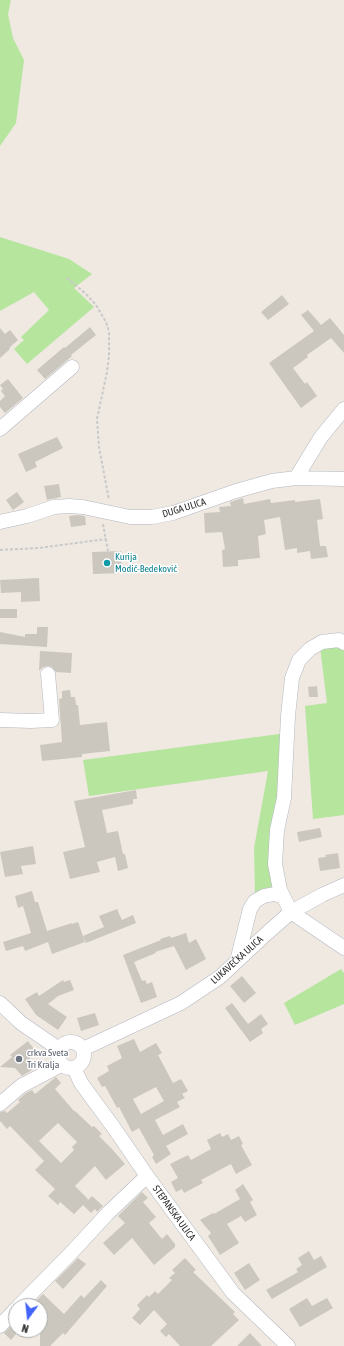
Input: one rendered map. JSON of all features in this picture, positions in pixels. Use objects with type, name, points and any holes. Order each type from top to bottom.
[{"type":"street","points":[[0,429],[72,367]]},
{"type":"street","points":[[296,478],[321,438],[344,409]]},
{"type":"street","name":"DUGA ULICA","points":[[0,522],[27,516],[54,507],[69,506],[130,517],[152,517],[173,513],[236,491],[272,481],[296,478],[344,479]]},
{"type":"street","points":[[344,643],[339,640],[322,642],[310,649],[299,660],[292,678],[288,716],[284,798],[280,814],[275,864],[282,896],[291,912],[344,948]]},
{"type":"street","points":[[0,720],[52,720],[48,674]]},
{"type":"street","name":"LUKAVEČKA ULICA","points":[[83,1049],[181,1002],[220,977],[291,912],[344,885]]},
{"type":"street","points":[[237,961],[250,909],[255,902],[264,896],[274,894],[282,896]]},
{"type":"street","points":[[0,1003],[21,1023],[60,1049]]},
{"type":"street","points":[[0,1104],[21,1086],[68,1066],[82,1064],[84,1059],[83,1049],[75,1043],[70,1042],[66,1043],[60,1049],[58,1057],[68,1066]]},
{"type":"street","name":"STEPANSKA ULICA","points":[[68,1066],[233,1293],[288,1346]]},
{"type":"street","points":[[27,1298],[108,1213],[147,1176]]},
{"type":"street","points":[[0,1326],[8,1318]]},
{"type":"path","points":[[67,278],[86,294],[96,305],[106,322],[109,332],[108,364],[97,419],[107,512],[106,539],[108,552]]},
{"type":"path","points":[[0,550],[39,548],[106,539]]},
{"type":"green space","points":[[0,0],[11,0],[8,14],[13,38],[24,60],[16,123],[0,146]]},
{"type":"green space","points":[[0,237],[69,259],[92,274],[74,288],[94,307],[27,364],[14,349],[24,340],[21,337],[49,310],[34,292],[0,311]]},
{"type":"green space","points":[[344,643],[344,815],[313,819],[305,706],[327,703],[320,647]]},
{"type":"green space","points":[[287,733],[276,891],[255,897],[254,848],[268,771],[89,796],[83,760]]},
{"type":"green space","points":[[341,969],[344,973],[344,1004],[295,1025],[284,1003]]},
{"type":"building","points":[[282,295],[289,304],[268,320],[261,312]]},
{"type":"building","points":[[308,310],[321,325],[330,318],[344,335],[344,353],[331,338],[307,355],[308,357],[293,368],[305,384],[307,382],[317,396],[301,408],[269,363],[314,331],[301,315]]},
{"type":"building","points":[[90,327],[96,335],[45,379],[37,370]]},
{"type":"building","points":[[0,328],[5,334],[10,330],[18,340],[0,358]]},
{"type":"building","points":[[8,379],[23,398],[5,413],[0,407],[0,401],[5,396],[1,391],[3,389],[0,385]]},
{"type":"building","points":[[57,437],[63,448],[35,462],[37,467],[26,472],[18,454]]},
{"type":"building","points":[[59,484],[61,497],[47,500],[44,486]]},
{"type":"building","points":[[17,492],[24,502],[13,510],[6,500]]},
{"type":"building","points":[[243,498],[244,504],[270,499],[271,503],[320,499],[323,519],[317,520],[320,546],[326,546],[328,557],[311,559],[310,551],[297,553],[297,548],[285,550],[280,517],[264,520],[266,534],[258,536],[260,558],[238,560],[238,566],[223,567],[222,550],[225,549],[222,532],[205,533],[204,513],[220,512],[219,507],[231,506],[230,502]]},
{"type":"building","points":[[69,516],[85,516],[86,525],[71,527]]},
{"type":"building","name":"Kurija Modić-Bedeković","points":[[121,551],[122,573],[93,574],[92,552]]},
{"type":"building","points":[[39,578],[40,601],[21,602],[21,592],[1,593],[0,580]]},
{"type":"building","points":[[0,609],[17,609],[17,618],[0,618]]},
{"type":"building","points":[[37,627],[48,627],[47,647],[0,644],[0,632],[25,637],[25,634],[37,634]]},
{"type":"building","points":[[40,651],[72,653],[71,673],[56,672],[52,667],[48,666],[43,667],[39,671]]},
{"type":"building","points":[[317,686],[318,697],[309,697],[308,687]]},
{"type":"building","points":[[70,690],[71,697],[75,697],[76,705],[78,705],[80,725],[107,722],[110,751],[82,754],[82,757],[42,761],[40,745],[62,742],[59,699],[62,698],[62,691]]},
{"type":"building","points":[[136,790],[137,799],[133,799],[133,804],[102,810],[107,833],[118,831],[128,868],[118,871],[115,857],[97,862],[100,872],[70,879],[63,852],[85,847],[74,801]]},
{"type":"building","points":[[320,828],[322,837],[299,842],[297,832]]},
{"type":"building","points":[[33,846],[36,864],[21,866],[23,874],[5,877],[0,852]]},
{"type":"building","points":[[338,853],[340,868],[320,871],[318,858],[326,857],[325,855]]},
{"type":"building","points":[[32,891],[35,902],[38,902],[47,931],[78,922],[85,942],[52,954],[48,942],[25,951],[23,946],[6,951],[3,942],[31,933],[23,906],[18,908],[15,896]]},
{"type":"building","points":[[117,909],[122,920],[133,915],[136,923],[86,943],[83,936],[104,927],[99,916]]},
{"type":"building","points":[[186,933],[189,943],[196,939],[206,959],[186,970],[174,946],[155,952],[156,953],[134,962],[142,981],[145,980],[147,984],[152,982],[157,997],[141,1003],[123,955],[161,940],[160,939],[170,936],[171,938]]},
{"type":"building","points":[[242,976],[256,993],[244,1003],[230,986]]},
{"type":"building","points":[[63,980],[64,982],[70,980],[74,990],[58,996],[48,1004],[67,1017],[58,1030],[36,1015],[25,999],[37,992],[39,996]]},
{"type":"building","points":[[232,1003],[248,1024],[261,1014],[268,1024],[261,1029],[263,1033],[250,1042],[225,1008]]},
{"type":"building","points":[[95,1013],[99,1025],[81,1031],[77,1018]]},
{"type":"building","points":[[134,1039],[140,1052],[156,1043],[162,1053],[158,1055],[173,1083],[181,1079],[188,1091],[182,1094],[185,1098],[177,1102],[180,1107],[155,1120],[163,1135],[183,1124],[188,1134],[166,1146],[171,1154],[156,1164],[152,1157],[154,1155],[139,1128],[132,1132],[119,1107],[117,1108],[105,1086],[102,1087],[97,1078],[109,1071],[107,1066],[122,1058],[117,1046]],"holes":[[[156,1087],[164,1101],[141,1114],[133,1099]]]},
{"type":"building","name":"crkva Sveta Tri Kralja","points":[[28,1041],[37,1053],[26,1062],[32,1070],[22,1076],[15,1068],[0,1067],[12,1057],[10,1055]]},
{"type":"building","points":[[56,1077],[61,1083],[55,1089],[74,1111],[102,1134],[99,1136],[125,1164],[106,1180],[95,1166],[75,1186],[88,1199],[87,1201],[92,1196],[103,1206],[97,1212],[95,1209],[91,1213],[83,1205],[74,1214],[60,1202],[58,1205],[48,1196],[55,1189],[35,1170],[44,1161],[10,1126],[7,1129],[0,1121],[0,1112],[5,1111],[7,1113],[20,1102],[18,1100],[26,1093],[32,1090],[35,1094]],"holes":[[[58,1123],[77,1142],[72,1147],[74,1150],[61,1163],[39,1141]]]},
{"type":"building","points":[[220,1133],[222,1137],[228,1134],[231,1140],[239,1136],[243,1144],[241,1145],[252,1165],[236,1174],[231,1164],[201,1180],[203,1183],[184,1193],[182,1189],[176,1192],[171,1182],[178,1178],[170,1164],[188,1155],[191,1160],[211,1149],[207,1140]]},
{"type":"building","points":[[243,1184],[253,1200],[250,1202],[257,1215],[245,1222],[241,1216],[227,1224],[239,1243],[220,1255],[208,1236],[211,1233],[200,1220],[240,1199],[235,1190]]},
{"type":"building","points":[[142,1192],[148,1198],[143,1202],[156,1217],[149,1223],[162,1239],[167,1234],[175,1244],[175,1247],[154,1265],[132,1238],[114,1255],[103,1243],[125,1223],[118,1216]]},
{"type":"building","points":[[309,1251],[314,1260],[321,1256],[327,1267],[272,1299],[266,1290],[298,1272],[296,1269],[302,1265],[298,1258]]},
{"type":"building","points":[[78,1258],[86,1264],[63,1289],[55,1281]]},
{"type":"building","points":[[185,1258],[196,1270],[193,1272],[235,1312],[233,1314],[239,1320],[211,1346],[180,1346],[169,1334],[166,1337],[160,1331],[167,1324],[154,1310],[140,1325],[132,1318],[140,1309],[137,1305],[147,1295],[149,1297],[155,1291],[158,1294],[172,1280],[169,1278],[175,1273],[172,1270]]},
{"type":"building","points":[[249,1263],[260,1280],[245,1290],[234,1273]]},
{"type":"building","points":[[101,1280],[107,1286],[65,1335],[63,1333],[50,1346],[40,1346],[40,1338],[48,1338],[48,1299],[64,1314],[81,1295],[84,1298]]},
{"type":"building","points":[[43,1294],[47,1298],[39,1298]]},
{"type":"building","points":[[307,1298],[312,1306],[327,1298],[333,1308],[300,1327],[289,1309]]},
{"type":"building","points":[[8,1329],[8,1337],[4,1333]]},
{"type":"building","points":[[250,1333],[262,1346],[237,1346]]},
{"type":"place","name":"Kurija Modić-Bedeković","points":[[107,563]]},
{"type":"place","name":"crkva Sveta Tri Kralja","points":[[19,1059]]}]
